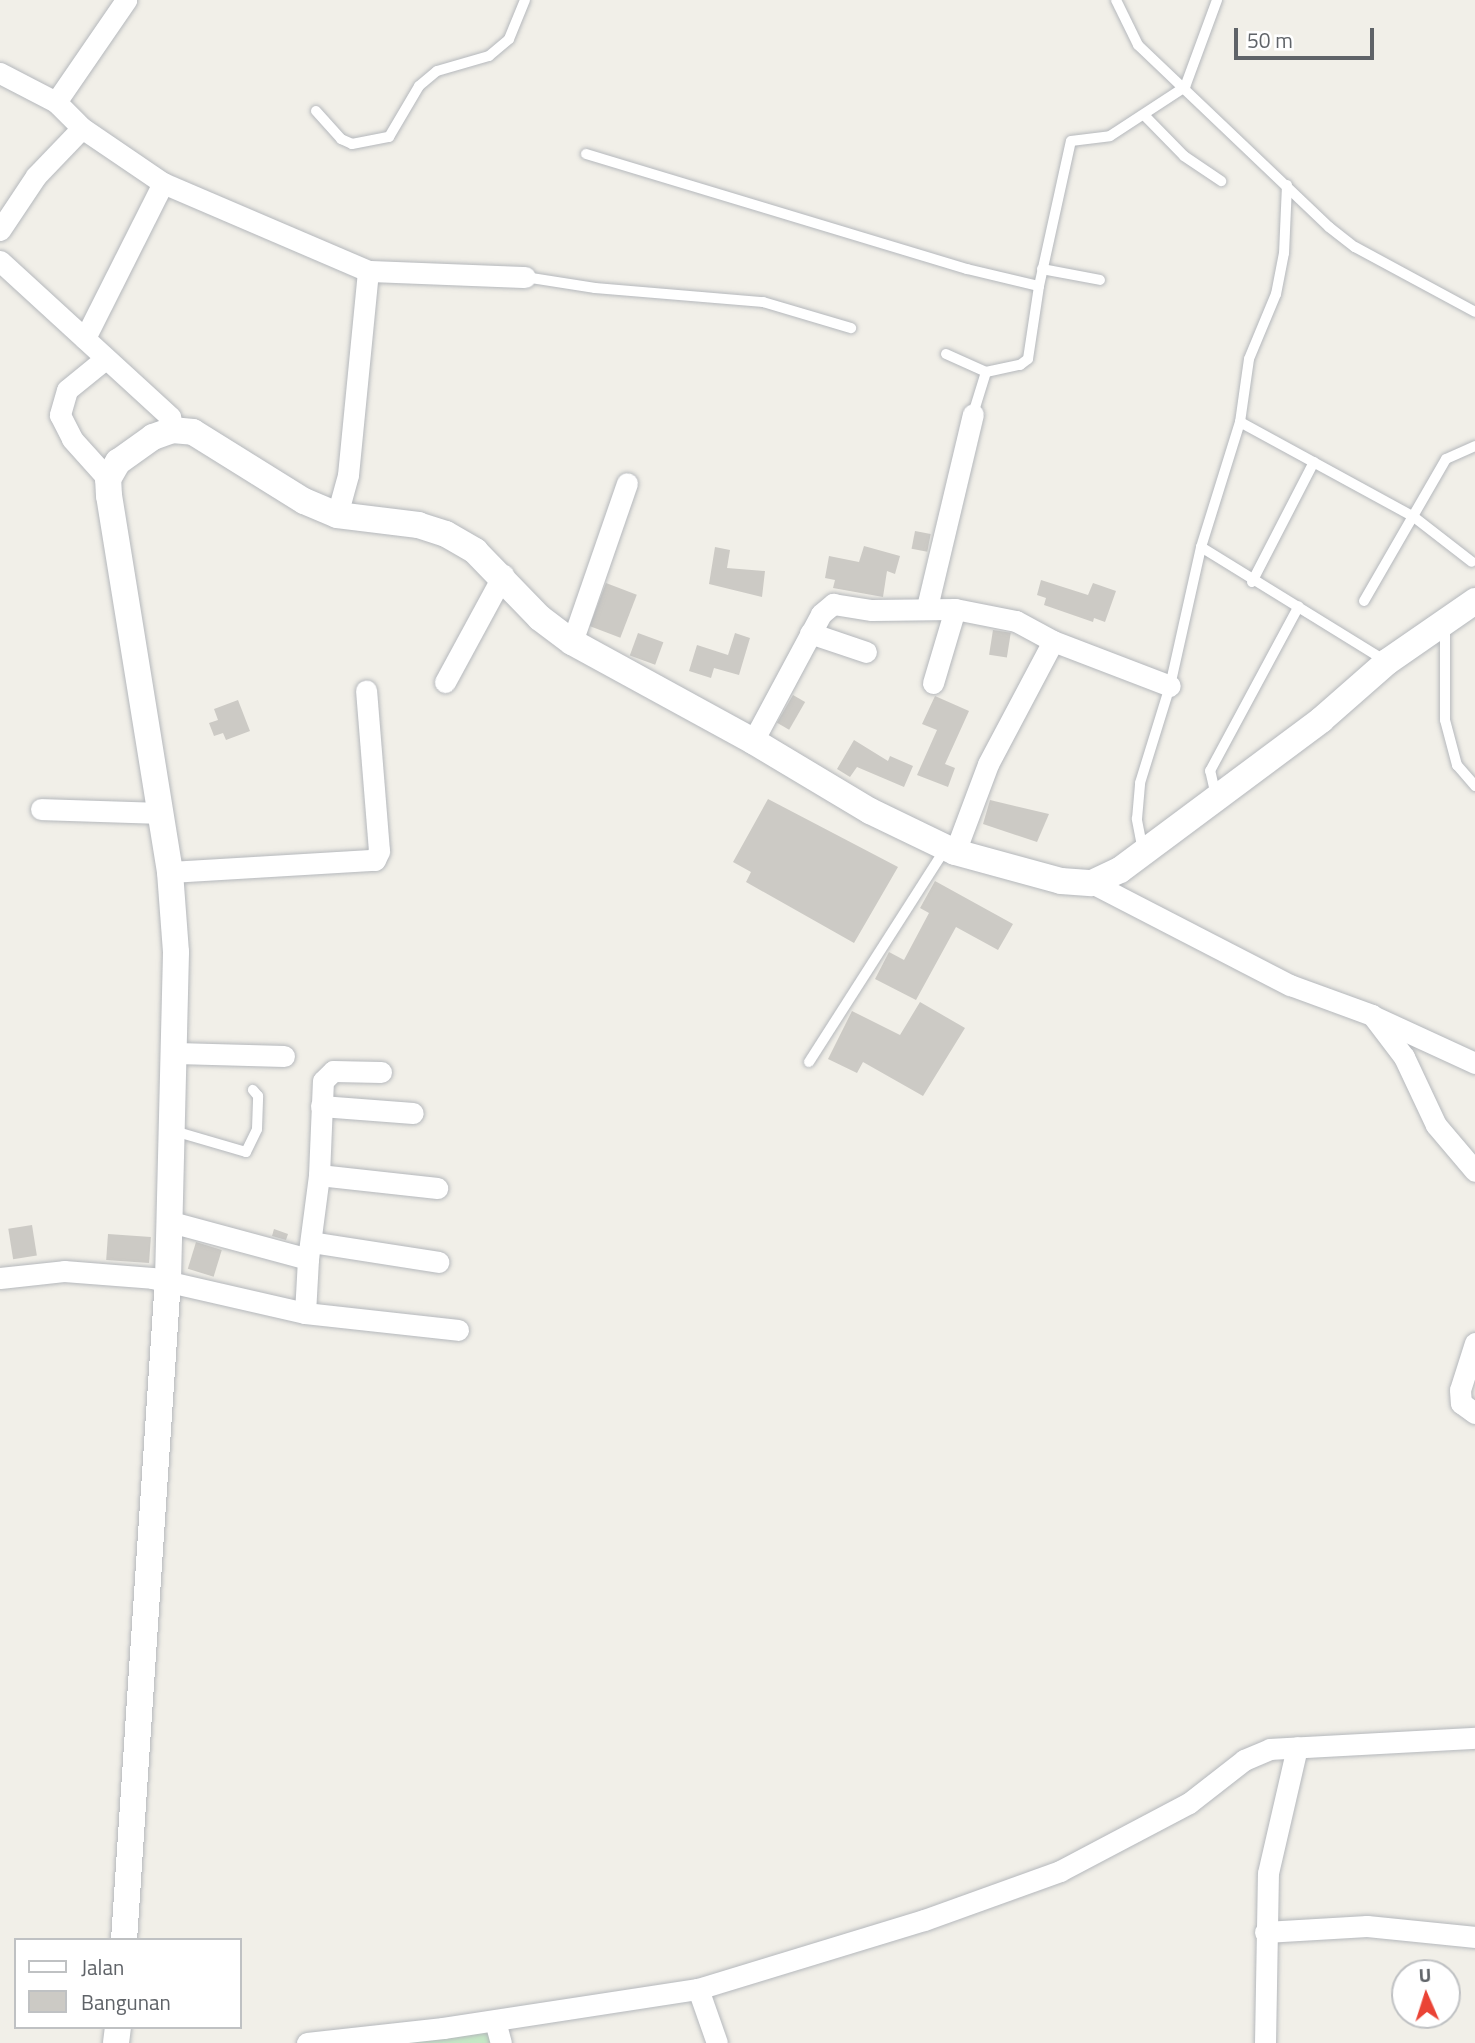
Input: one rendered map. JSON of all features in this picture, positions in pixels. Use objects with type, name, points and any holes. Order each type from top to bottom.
[{"type":"street","points":[[57,102],[126,0]]},
{"type":"street","points":[[0,73],[57,102],[82,128],[163,183],[368,271],[526,277]]},
{"type":"street","points":[[0,229],[36,176],[82,128]]},
{"type":"street","points":[[85,338],[163,183]]},
{"type":"street","points":[[0,261],[170,417],[172,430]]},
{"type":"street","points":[[337,515],[348,475],[368,271]]},
{"type":"street","points":[[105,359],[67,390],[60,415],[72,439],[108,480],[170,872],[176,951],[176,1053],[168,1280],[124,1938]]},
{"type":"street","points":[[927,607],[973,414]]},
{"type":"street","points":[[108,480],[118,462],[153,437],[172,430],[194,432],[304,501],[337,515],[418,525],[446,534],[503,575],[540,618],[572,642],[752,740],[870,811],[951,850],[1061,881],[1092,883],[1290,985],[1372,1015],[1475,1063]]},
{"type":"street","points":[[572,642],[627,483]]},
{"type":"street","points":[[444,682],[503,575]]},
{"type":"street","points":[[1092,883],[1143,853],[1321,720],[1387,662],[1475,601]]},
{"type":"street","points":[[752,740],[810,633],[825,609],[833,604],[873,610],[927,607],[955,609],[1016,621],[1053,641],[1170,687]]},
{"type":"street","points":[[933,682],[955,609]]},
{"type":"street","points":[[810,633],[866,652]]},
{"type":"street","points":[[951,850],[988,764],[1053,641]]},
{"type":"street","points":[[170,872],[375,860],[379,851],[366,691]]},
{"type":"street","points":[[41,809],[159,813]]},
{"type":"street","points":[[1372,1015],[1404,1056],[1436,1125],[1475,1171]]},
{"type":"street","points":[[176,1053],[284,1056]]},
{"type":"street","points":[[305,1313],[309,1251],[320,1175],[321,1106],[327,1074],[381,1072]]},
{"type":"street","points":[[321,1106],[413,1113]]},
{"type":"street","points":[[320,1175],[437,1188]]},
{"type":"street","points":[[171,1222],[309,1251],[438,1262]]},
{"type":"street","points":[[0,1278],[64,1271],[168,1280],[305,1313],[458,1329]]},
{"type":"street","points":[[1475,1343],[1460,1390],[1461,1403],[1475,1413]]},
{"type":"street","points":[[307,2043],[362,2040],[698,1989],[924,1920],[1060,1871],[1189,1803],[1244,1760],[1270,1749],[1475,1738]]},
{"type":"street","points":[[1265,2043],[1268,1873],[1297,1747]]},
{"type":"street","points":[[1265,1932],[1367,1926],[1475,1937]]},
{"type":"street","points":[[698,1989],[717,2043]]},
{"type":"street","points":[[495,2021],[501,2043]]},
{"type":"lane","points":[[316,111],[341,139],[352,144],[388,137],[419,86],[437,71],[489,55],[509,39],[525,0]]},
{"type":"lane","points":[[1116,0],[1138,45],[1185,87],[1210,116],[1355,247],[1475,312]]},
{"type":"lane","points":[[946,354],[986,372],[1020,365],[1028,359],[1042,269],[1071,141],[1110,136],[1145,116],[1185,87],[1217,0]]},
{"type":"lane","points":[[1145,116],[1184,156],[1221,181]]},
{"type":"lane","points":[[586,154],[967,269],[1039,286]]},
{"type":"lane","points":[[1143,853],[1137,819],[1140,783],[1170,687],[1201,547],[1240,422],[1249,359],[1276,294],[1284,253],[1287,185]]},
{"type":"lane","points":[[1042,269],[1100,280]]},
{"type":"lane","points":[[526,277],[594,288],[763,302],[851,328]]},
{"type":"lane","points":[[973,414],[986,372]]},
{"type":"lane","points":[[1240,422],[1414,517],[1472,562]]},
{"type":"lane","points":[[1364,601],[1446,459],[1475,446]]},
{"type":"lane","points":[[1252,582],[1314,462]]},
{"type":"lane","points":[[1201,547],[1252,582],[1299,607],[1387,662]]},
{"type":"lane","points":[[1217,797],[1210,771],[1299,607]]},
{"type":"lane","points":[[1445,620],[1445,720],[1457,765],[1475,786]]},
{"type":"lane","points":[[809,1062],[951,850]]},
{"type":"lane","points":[[174,1131],[246,1152],[257,1129],[258,1096],[253,1090]]},
{"type":"green space","points":[[490,2032],[492,2043],[371,2043]]},
{"type":"building","points":[[915,531],[931,534],[927,552],[912,549]]},
{"type":"building","points":[[864,546],[900,556],[895,574],[887,571],[883,597],[833,588],[835,580],[825,578],[829,556],[859,562]]},
{"type":"building","points":[[715,547],[730,550],[727,568],[765,571],[762,597],[709,584]]},
{"type":"building","points":[[1041,580],[1088,595],[1093,583],[1116,591],[1105,622],[1094,618],[1093,622],[1044,605],[1046,598],[1037,595]]},
{"type":"building","points":[[606,583],[637,595],[620,638],[590,626]]},
{"type":"building","points":[[993,630],[1011,633],[1007,658],[989,655]]},
{"type":"building","points":[[638,633],[663,642],[655,665],[630,656]]},
{"type":"building","points":[[735,633],[750,638],[739,675],[714,668],[711,678],[689,671],[697,645],[728,655]]},
{"type":"building","points":[[793,695],[805,702],[789,730],[777,723]]},
{"type":"building","points":[[935,696],[969,711],[945,764],[955,768],[948,787],[917,775],[937,730],[922,724]]},
{"type":"building","points":[[238,700],[250,731],[226,740],[223,733],[214,736],[209,723],[218,720],[214,709]]},
{"type":"building","points":[[854,740],[888,761],[890,756],[913,766],[904,787],[857,767],[850,777],[837,769]]},
{"type":"building","points":[[768,799],[898,867],[854,943],[746,882],[751,872],[733,862]]},
{"type":"building","points":[[990,800],[1049,814],[1037,842],[983,824]]},
{"type":"building","points":[[935,881],[1013,924],[998,950],[956,927],[916,1000],[875,979],[889,952],[904,960],[929,913],[920,908]]},
{"type":"building","points":[[920,1002],[965,1028],[923,1096],[863,1062],[857,1073],[828,1059],[852,1011],[900,1035]]},
{"type":"building","points":[[32,1225],[37,1256],[13,1259],[8,1229]]},
{"type":"building","points":[[274,1229],[288,1234],[286,1240],[272,1236]]},
{"type":"building","points":[[108,1234],[151,1237],[149,1263],[106,1260]]},
{"type":"building","points":[[196,1242],[222,1250],[214,1277],[188,1269]]}]
